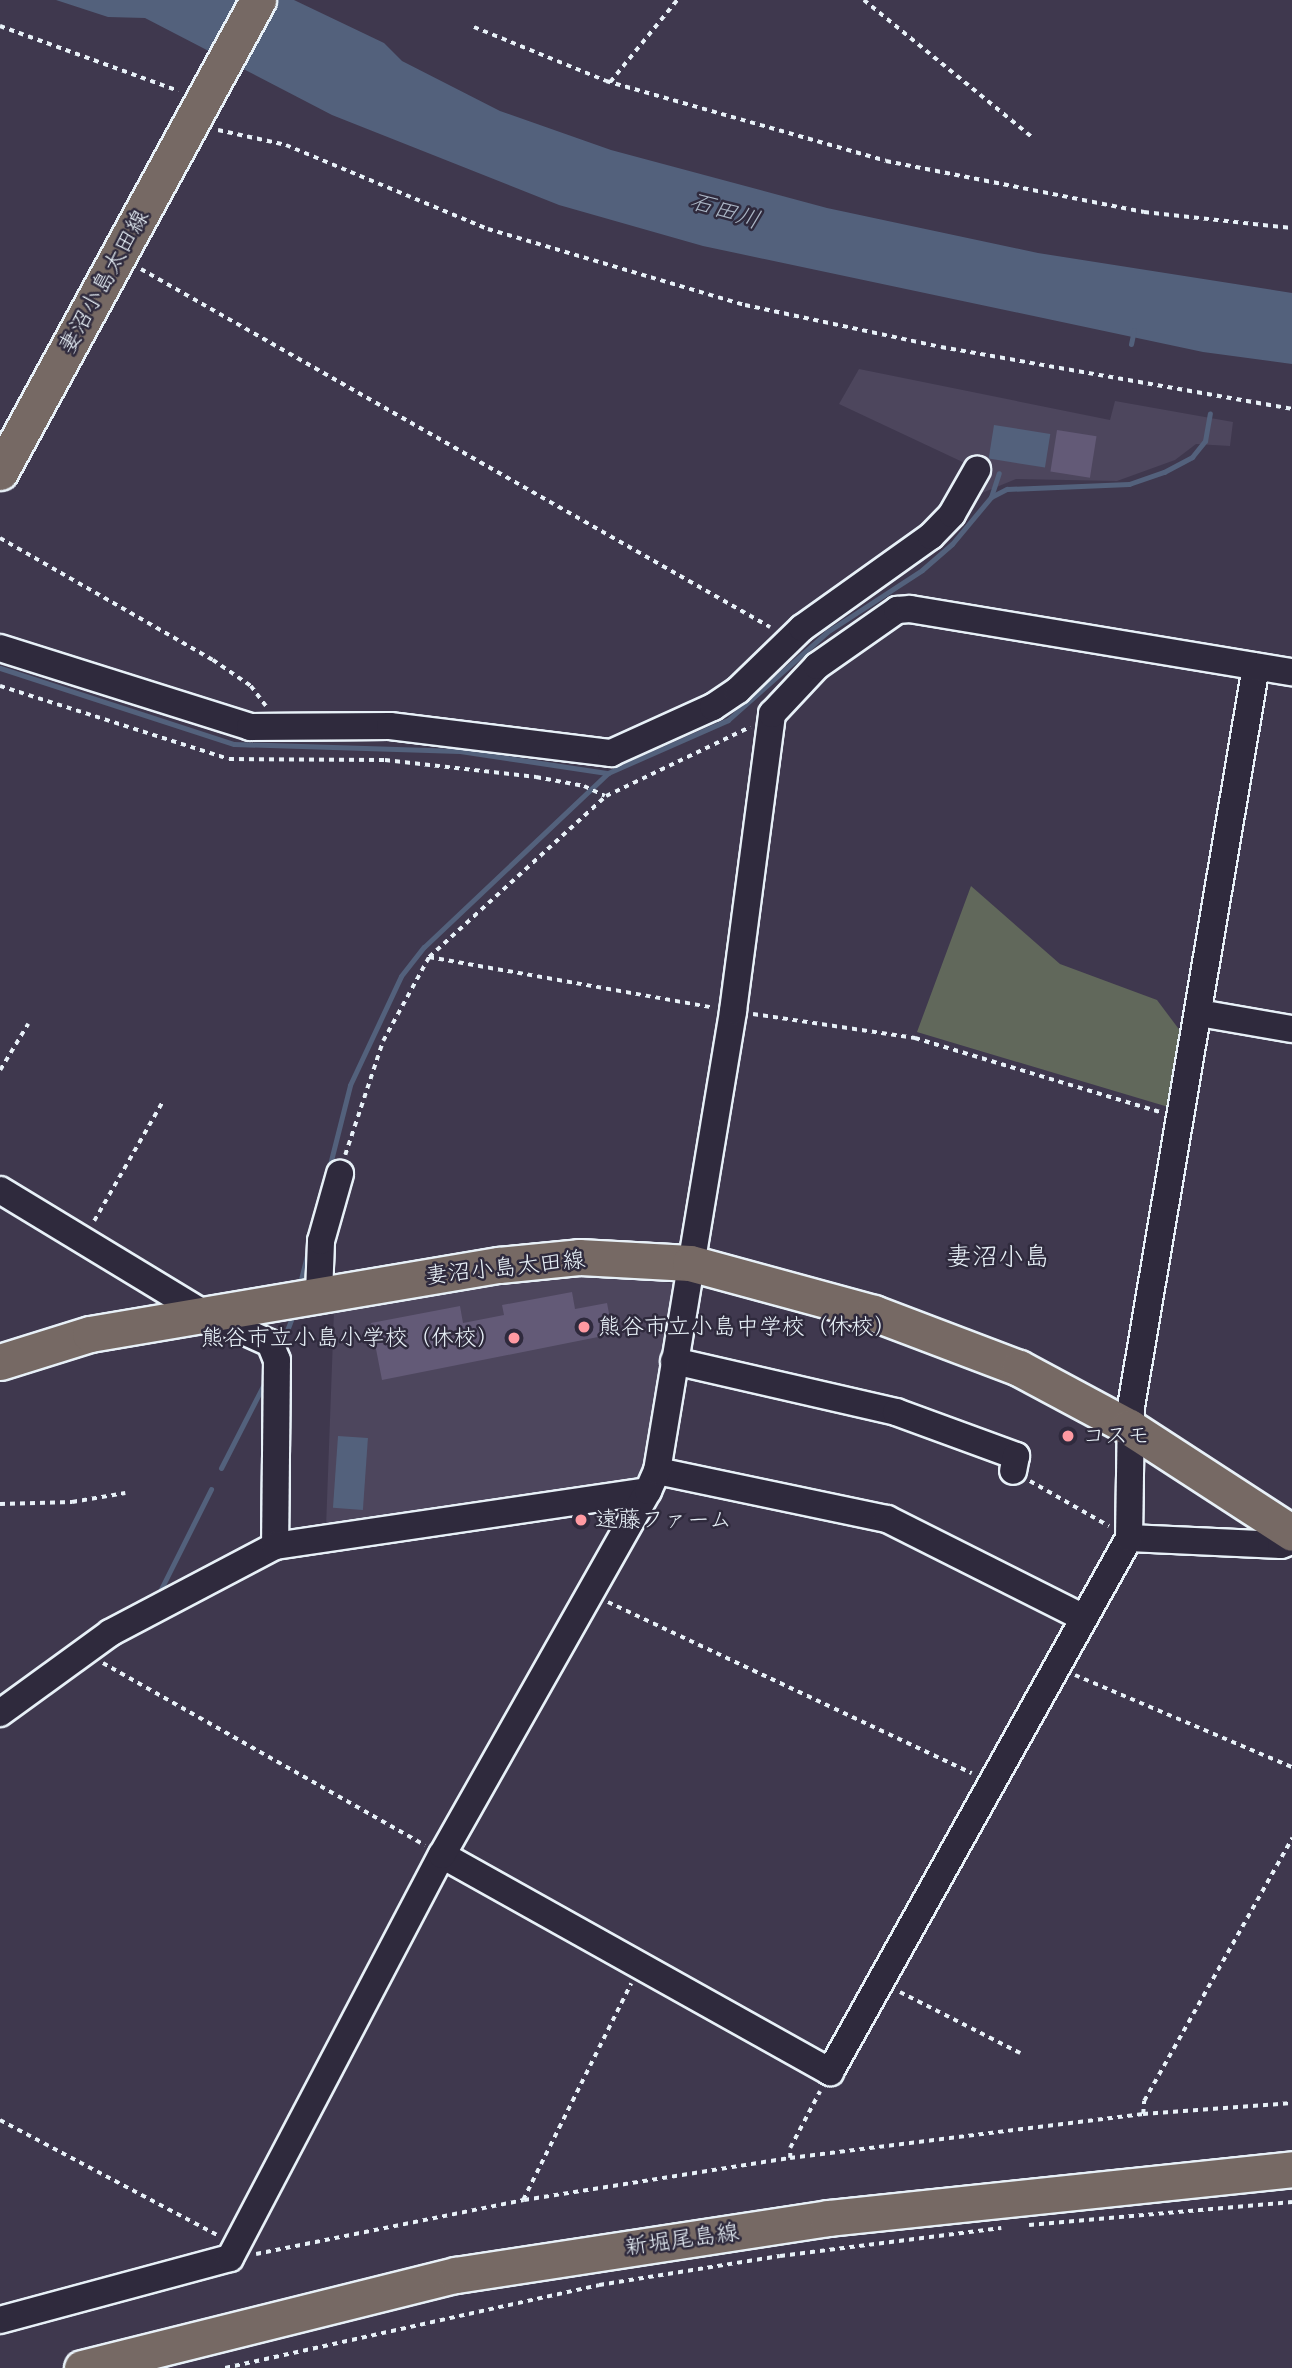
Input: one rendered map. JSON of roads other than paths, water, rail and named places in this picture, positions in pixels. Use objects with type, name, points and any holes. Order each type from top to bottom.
[{"type":"main road","name":"妻沼小島太田線","points":[[0,472],[119,255],[195,101],[258,0]]},
{"type":"main road","name":"妻沼小島太田線","points":[[0,1362],[61,1341],[203,1313],[556,1258],[690,1263],[781,1285],[917,1328],[1019,1368],[1129,1427],[1292,1533]]},
{"type":"main road","name":"新堀尾島線","points":[[82,2368],[480,2271],[828,2218],[1292,2169]]},
{"type":"street","points":[[0,648],[218,720],[271,727],[390,726],[611,753],[713,707],[738,690],[791,639],[931,537],[951,514],[977,470]]},
{"type":"street","points":[[0,2320],[230,2258],[442,1854],[652,1481],[733,1011],[772,714],[817,666],[897,610],[910,609],[1292,672]]},
{"type":"street","points":[[442,1854],[830,2072],[1129,1538],[1129,1427],[1256,666]]},
{"type":"street","points":[[1199,1013],[1292,1029]]},
{"type":"street","points":[[320,1294],[321,1241],[340,1174]]},
{"type":"street","points":[[0,1190],[82,1243],[203,1313],[270,1343],[277,1360],[275,1546]]},
{"type":"street","points":[[674,1362],[896,1412],[1016,1456],[1013,1471]]},
{"type":"street","points":[[0,1713],[91,1646],[275,1546],[652,1481],[887,1519],[1084,1618]]},
{"type":"street","points":[[1129,1538],[1282,1545],[1292,1541]]},
{"type":"water","name":"石田川","points":[[56,0],[294,0],[384,43],[402,61],[500,111],[611,150],[827,208],[1038,253],[1292,293],[1292,364],[1203,352],[703,246],[559,205],[332,115],[145,18],[108,17]]},
{"type":"water","points":[[994,425],[1050,434],[1045,467],[989,459]]},
{"type":"water","points":[[338,1436],[368,1438],[363,1510],[333,1508]]},
{"type":"waterway","points":[[1131,344],[1134,330]]},
{"type":"waterway","points":[[0,668],[234,744],[460,751],[608,773],[728,720],[827,632],[922,570],[952,544],[991,497],[1007,489],[1129,484],[1164,472],[1192,457],[1205,441],[1210,413]]},
{"type":"waterway","points":[[991,497],[999,473]]},
{"type":"waterway","points":[[300,1283],[350,1085],[401,976],[424,947],[608,773]]},
{"type":"waterway","points":[[286,1333],[292,1317]]},
{"type":"waterway","points":[[221,1468],[266,1380]]},
{"type":"waterway","points":[[160,1591],[211,1489]]},
{"type":"place","name":"熊谷市立小島中学校（休校）","points":[[584,1327]]},
{"type":"place","name":"熊谷市立小島小学校（休校）","points":[[514,1338]]},
{"type":"place","name":"コスモ","points":[[1068,1436]]},
{"type":"place","name":"遠藤ファーム","points":[[581,1520]]},
{"type":"district","name":"妻沼小島","points":[[998,1257]]}]
